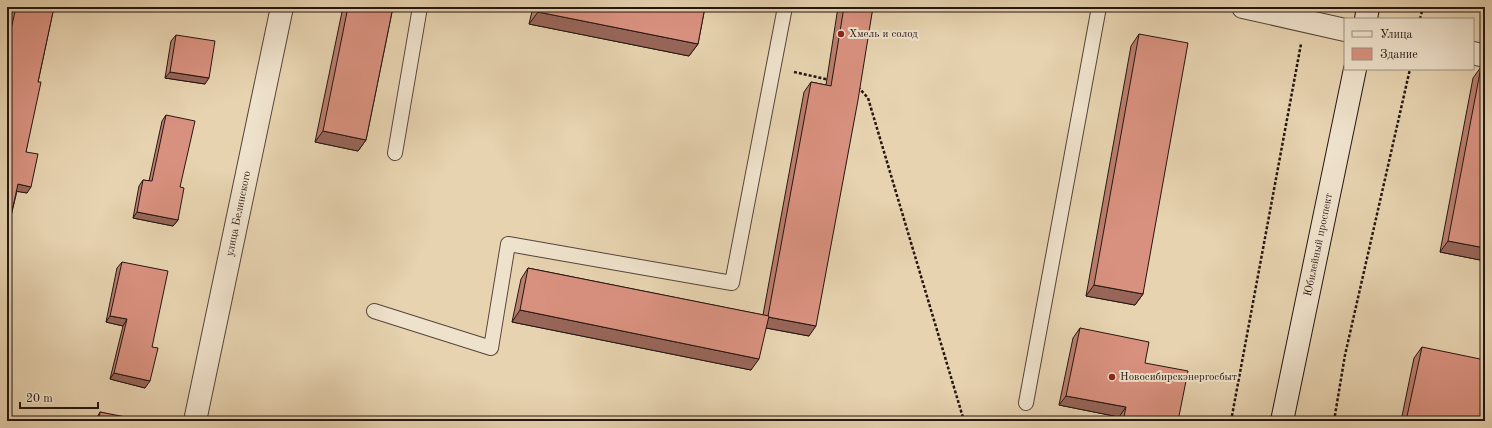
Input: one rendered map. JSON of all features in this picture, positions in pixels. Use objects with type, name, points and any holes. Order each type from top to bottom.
[{"type":"street","name":"улица Белинского","points":[[195,421],[282,7]]},
{"type":"street","points":[[1366,18],[1368,7]]},
{"type":"street","points":[[1256,8],[1344,30]]},
{"type":"street","points":[[1474,53],[1485,56]]},
{"type":"street","name":"Юбилейный проспект","points":[[1282,421],[1356,70]]},
{"type":"lane","points":[[396,153],[420,7]]},
{"type":"lane","points":[[374,312],[491,348],[508,244],[732,283],[785,7]]},
{"type":"lane","points":[[1026,403],[1099,7]]},
{"type":"path","points":[[1420,18],[1422,7]]},
{"type":"path","points":[[1231,421],[1305,21]]},
{"type":"path","points":[[774,68],[834,81]]},
{"type":"path","points":[[1334,421],[1345,355],[1410,70]]},
{"type":"path","points":[[857,86],[868,98],[964,421]]},
{"type":"building","points":[[16,7],[54,7],[38,82],[41,82],[26,152],[38,154],[31,187],[18,184],[7,233],[7,48]]},
{"type":"building","points":[[348,7],[393,7],[366,140],[323,131]]},
{"type":"building","points":[[539,7],[705,7],[698,44],[538,12]]},
{"type":"building","points":[[844,7],[873,7],[858,100],[816,326],[768,316],[811,82],[831,86]]},
{"type":"building","points":[[1139,34],[1188,43],[1143,294],[1094,285]]},
{"type":"building","points":[[176,35],[215,41],[209,78],[170,72]]},
{"type":"building","points":[[1481,67],[1485,68],[1485,248],[1448,241]]},
{"type":"building","points":[[166,115],[195,121],[180,187],[184,188],[178,220],[137,212],[143,180],[152,181]]},
{"type":"building","points":[[122,262],[168,271],[152,347],[158,348],[150,381],[114,373],[127,319],[110,316]]},
{"type":"building","points":[[528,268],[769,316],[759,359],[520,310]]},
{"type":"building","name":"Новосибирскэнергосбыт","points":[[1080,328],[1149,342],[1145,363],[1188,371],[1178,421],[1123,421],[1126,407],[1066,396]]},
{"type":"building","points":[[1422,347],[1485,360],[1485,421],[1467,418],[1466,421],[1406,421]]},
{"type":"building","points":[[100,412],[136,419],[136,421],[99,421]]},
{"type":"place","name":"Хмель и солод","points":[[841,34]]},
{"type":"place","name":"Новосибирскэнергосбыт","points":[[1112,377]]}]
